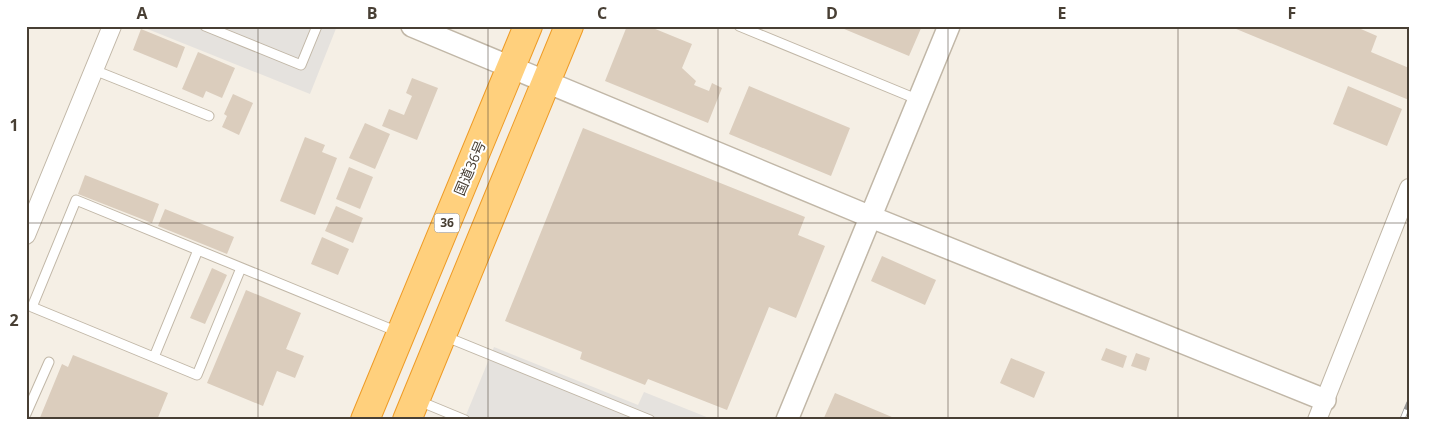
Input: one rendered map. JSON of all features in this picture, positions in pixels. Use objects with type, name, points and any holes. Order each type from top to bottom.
[{"type":"highway","name":"国道36号","points":[[365,420],[528,26]]},
{"type":"highway","points":[[411,410],[569,26]]},
{"type":"street","points":[[26,235],[112,26]]},
{"type":"street","points":[[412,26],[871,217],[1326,400]]},
{"type":"street","points":[[787,420],[949,26]]},
{"type":"street","points":[[1317,420],[1409,188]]},
{"type":"lane","points":[[205,26],[301,65],[317,26]]},
{"type":"lane","points":[[739,26],[919,100]]},
{"type":"lane","points":[[94,70],[209,116]]},
{"type":"lane","points":[[241,268],[197,375],[32,307],[76,200],[400,333]]},
{"type":"lane","points":[[154,357],[198,250]]},
{"type":"lane","points":[[442,335],[650,420]]},
{"type":"lane","points":[[26,414],[49,362]]},
{"type":"lane","points":[[411,410],[465,420]]},
{"type":"shaded area","points":[[140,26],[337,26],[310,94]]},
{"type":"shaded area","points":[[494,347],[638,405],[644,392],[714,420],[464,420]]},
{"type":"building","points":[[627,26],[648,26],[692,44],[682,68],[696,81],[694,85],[709,91],[712,83],[722,88],[708,123],[605,81]]},
{"type":"building","points":[[837,26],[922,26],[909,56]]},
{"type":"building","points":[[1229,26],[1354,26],[1377,36],[1371,52],[1409,68],[1409,100]]},
{"type":"building","points":[[141,29],[185,47],[177,68],[133,50]]},
{"type":"building","points":[[198,52],[235,68],[222,98],[206,91],[203,98],[182,89]]},
{"type":"building","points":[[412,78],[438,88],[417,140],[382,126],[389,109],[404,115],[412,96],[406,93]]},
{"type":"building","points":[[749,86],[850,128],[831,176],[729,134]]},
{"type":"building","points":[[1348,86],[1402,109],[1387,146],[1333,124]]},
{"type":"building","points":[[233,94],[253,103],[239,135],[222,127],[227,116],[224,114]]},
{"type":"building","points":[[365,123],[390,134],[375,169],[349,158]]},
{"type":"building","points":[[583,128],[805,217],[798,235],[825,246],[796,318],[769,307],[727,410],[648,379],[645,385],[580,359],[582,352],[505,321]]},
{"type":"building","points":[[305,137],[325,145],[322,152],[337,158],[315,215],[280,201]]},
{"type":"building","points":[[349,167],[373,177],[360,209],[336,199]]},
{"type":"building","points":[[85,175],[159,204],[152,223],[78,194]]},
{"type":"building","points":[[336,206],[363,218],[353,243],[325,231]]},
{"type":"building","points":[[165,209],[234,237],[227,254],[158,226]]},
{"type":"building","points":[[322,237],[349,249],[338,275],[311,264]]},
{"type":"building","points":[[882,256],[936,280],[925,305],[871,281]]},
{"type":"building","points":[[212,268],[227,275],[205,324],[190,318]]},
{"type":"building","points":[[246,290],[301,313],[286,349],[304,356],[295,378],[277,371],[263,406],[207,383]]},
{"type":"building","points":[[1106,348],[1127,356],[1123,368],[1101,360]]},
{"type":"building","points":[[1136,353],[1150,358],[1146,371],[1131,366]]},
{"type":"building","points":[[73,355],[168,393],[157,420],[39,420],[62,364],[68,367]]},
{"type":"building","points":[[1011,358],[1045,372],[1034,398],[1000,383]]},
{"type":"building","points":[[835,393],[899,420],[823,420]]},
{"type":"railway","points":[[1402,420],[1409,403]]}]
